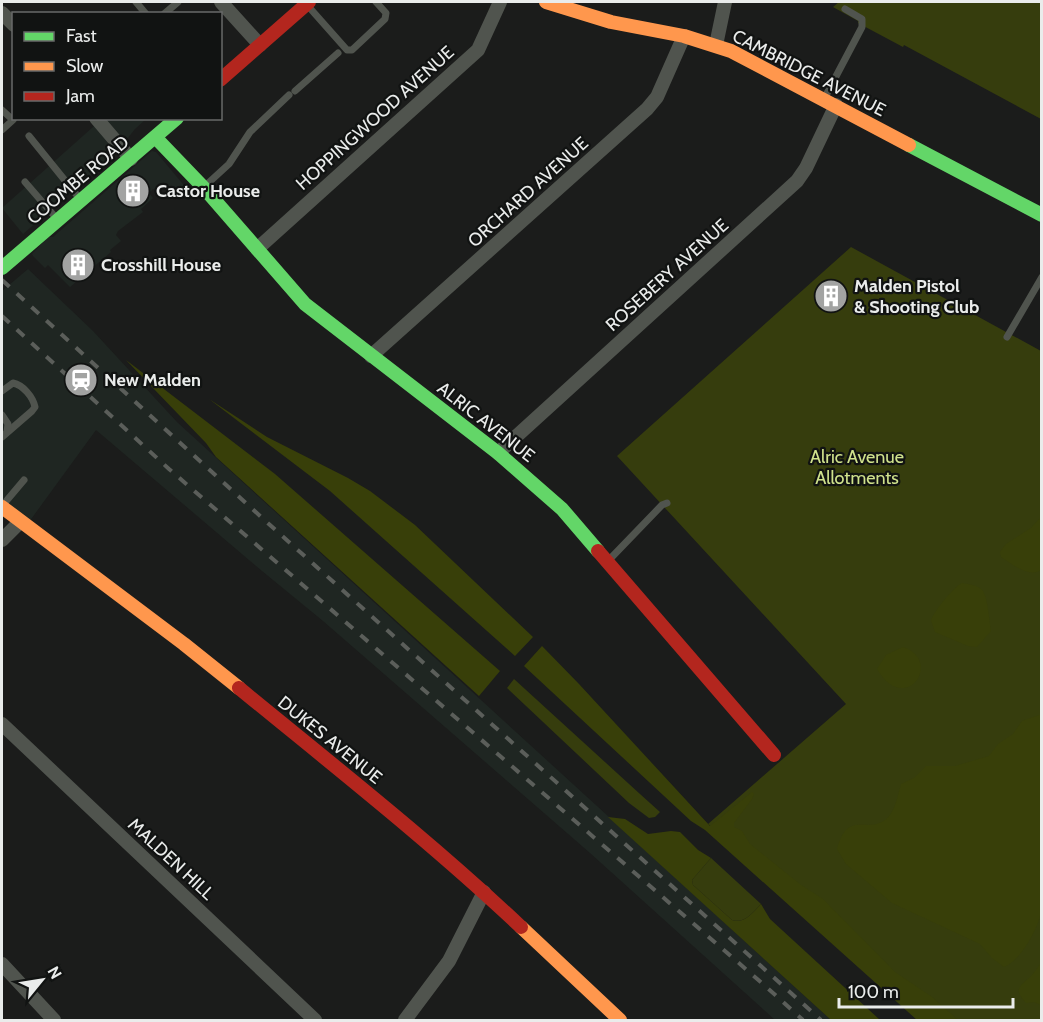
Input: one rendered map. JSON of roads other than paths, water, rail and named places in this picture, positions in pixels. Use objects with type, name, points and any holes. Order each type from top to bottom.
[{"type":"street","points":[[221,2],[260,45]]},
{"type":"street","name":"HOPPINGWOOD AVENUE","points":[[257,249],[478,50],[500,2]]},
{"type":"street","name":"CAMBRIDGE AVENUE","points":[[546,2],[611,22],[684,36],[716,45],[830,102],[1041,215]]},
{"type":"street","points":[[716,45],[725,2]]},
{"type":"street","points":[[222,78],[260,45],[297,20],[308,3]]},
{"type":"street","name":"ORCHARD AVENUE","points":[[371,356],[647,109],[657,97],[684,36]]},
{"type":"street","name":"ROSEBERY AVENUE","points":[[498,453],[797,181],[806,168],[830,102]]},
{"type":"street","points":[[98,120],[131,159]]},
{"type":"street","name":"COOMBE ROAD","points":[[2,268],[27,255],[58,220],[175,120]]},
{"type":"street","name":"ALRIC AVENUE","points":[[156,138],[204,188],[305,304],[498,453],[551,497],[774,755]]},
{"type":"street","name":"DUKES AVENUE","points":[[2,506],[20,522],[184,644],[309,745],[484,892],[620,1020]]},
{"type":"street","points":[[2,540],[20,522]]},
{"type":"street","name":"MALDEN HILL","points":[[2,724],[315,1020]]},
{"type":"street","points":[[405,1020],[449,961],[484,892]]},
{"type":"street","points":[[2,964],[54,1020]]},
{"type":"lane","points":[[166,12],[178,2]]},
{"type":"lane","points":[[308,3],[347,50],[352,50],[385,19],[386,13],[376,2]]},
{"type":"lane","points":[[830,102],[861,27],[862,19],[845,9]]},
{"type":"lane","points":[[204,188],[229,164],[250,132],[338,52]]},
{"type":"lane","points":[[324,53],[330,59]]},
{"type":"lane","points":[[29,136],[81,201]]},
{"type":"lane","points":[[25,182],[58,220]]},
{"type":"lane","points":[[1007,337],[1041,277]]},
{"type":"lane","points":[[2,391],[13,383],[21,385],[35,407],[4,434]]},
{"type":"lane","points":[[2,415],[9,424],[4,434]]},
{"type":"lane","points":[[2,506],[24,480]]},
{"type":"lane","points":[[607,561],[657,509],[667,503]]},
{"type":"railway","points":[[2,280],[270,525],[821,1020]]},
{"type":"railway","points":[[2,316],[169,469],[803,1020]]},
{"type":"place","name":"Castor House","points":[[133,191]]},
{"type":"place","name":"Crosshill House","points":[[78,265]]},
{"type":"place","name":"Malden Pistol & Shooting Club","points":[[831,296]]},
{"type":"place","name":"New Malden","points":[[81,380]]},
{"type":"park label","name":"Alric Avenue Allotments","points":[[857,467]]}]
